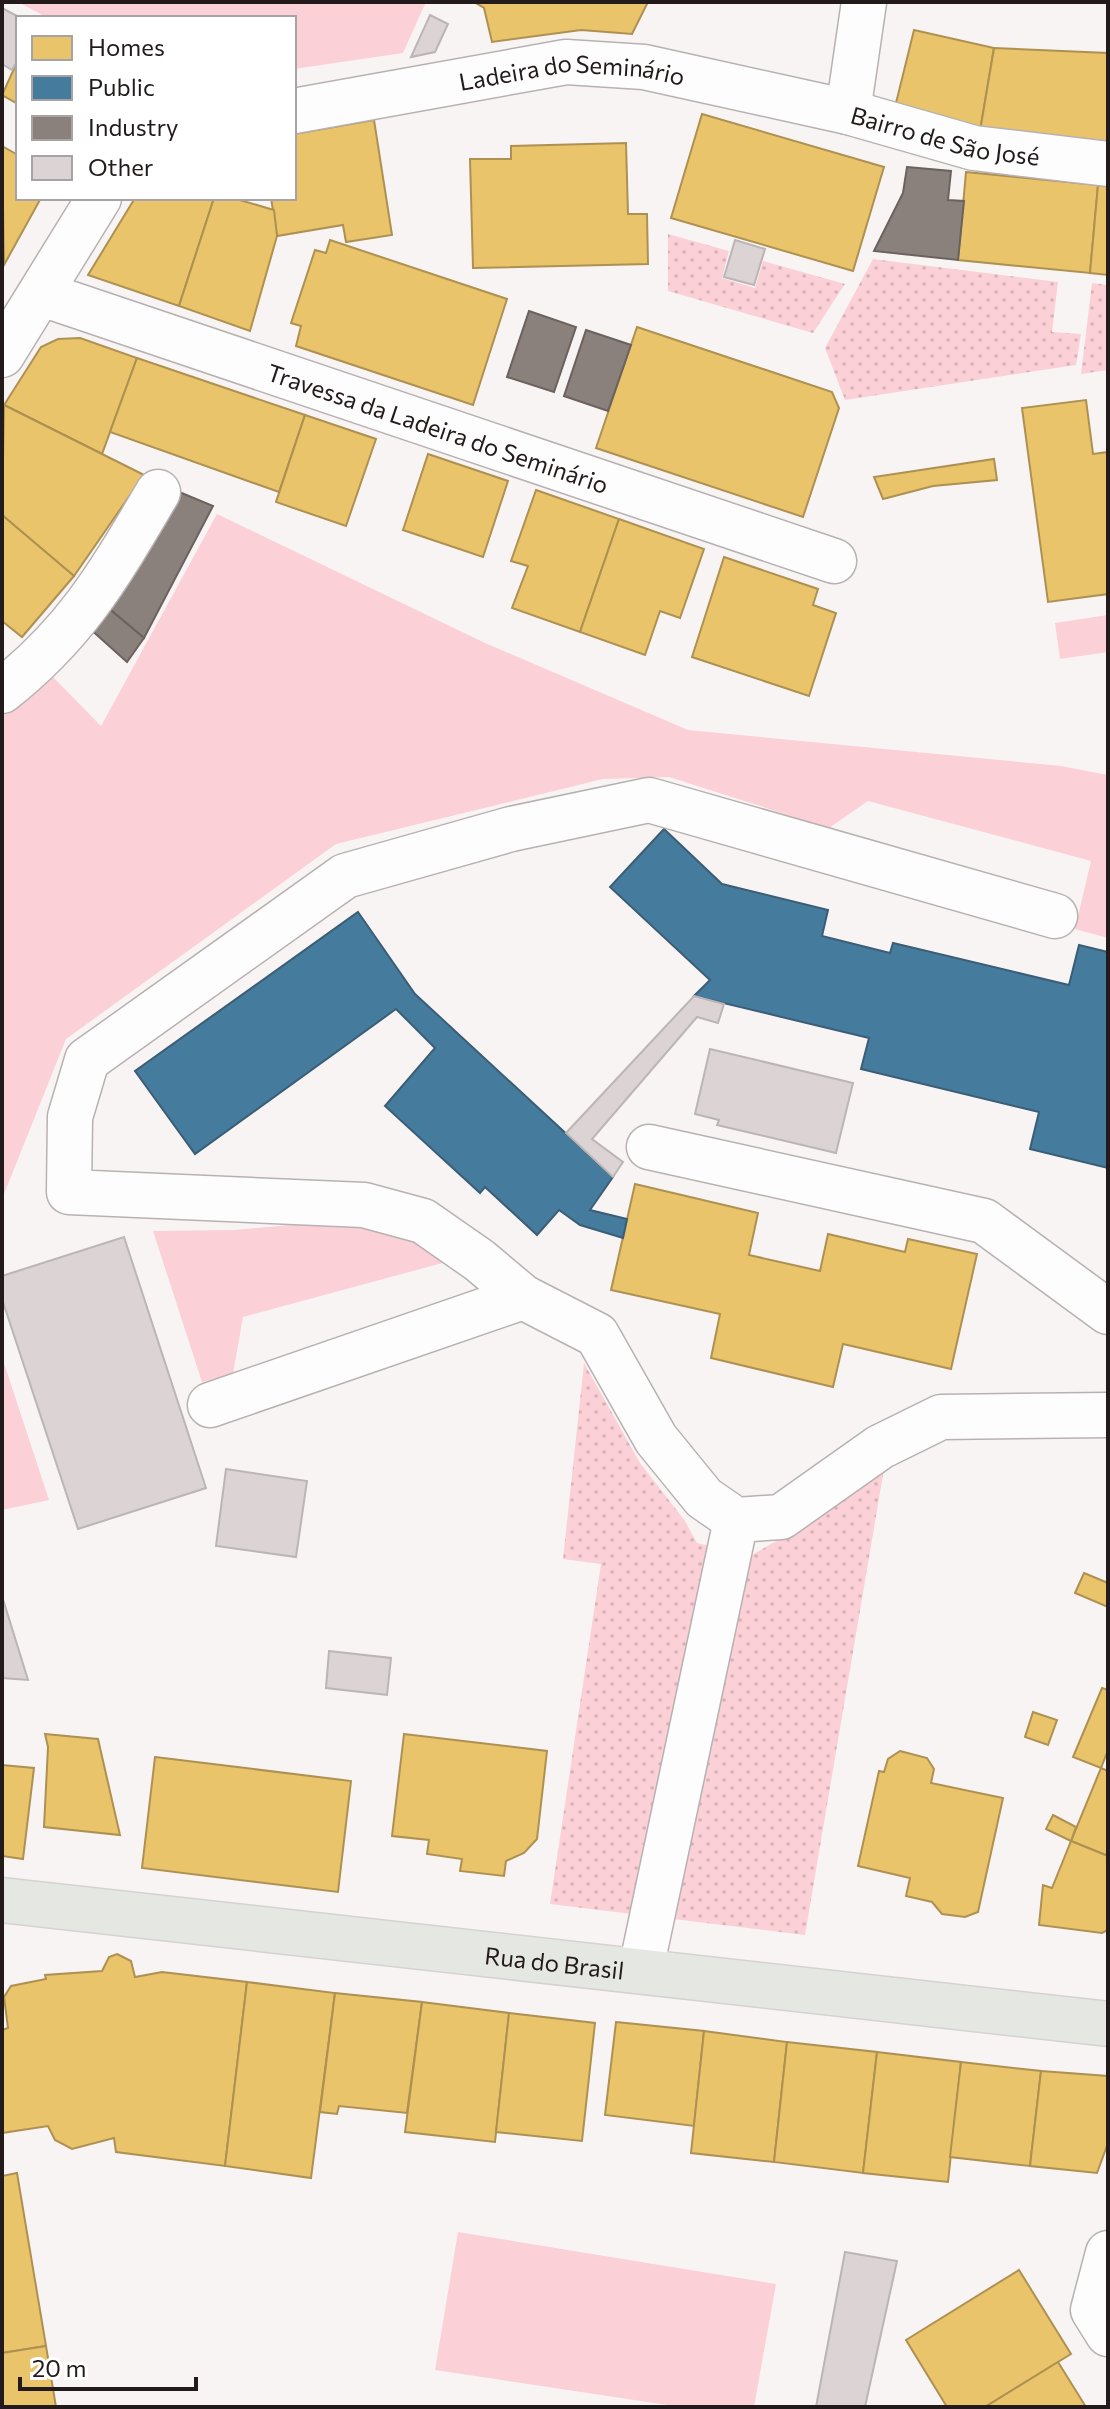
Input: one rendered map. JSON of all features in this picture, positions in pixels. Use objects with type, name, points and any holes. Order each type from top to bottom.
[{"type":"main road","name":"Rua do Brasil","points":[[2,1900],[641,1969],[1108,2024]]},
{"type":"street","name":"Bairro de São José","points":[[864,2],[848,112],[974,148],[1108,164]]},
{"type":"street","name":"Ladeira do Seminário","points":[[296,111],[566,62],[644,67],[848,112]]},
{"type":"street","points":[[2,355],[98,200]]},
{"type":"street","name":"Travessa da Ladeira do Seminário","points":[[42,294],[834,561]]},
{"type":"street","points":[[2,691],[42,660],[95,597],[158,492]]},
{"type":"street","points":[[1055,916],[649,800],[511,829],[345,876],[87,1060],[70,1117],[69,1192],[364,1205],[423,1221],[479,1260],[523,1297],[597,1335],[656,1439],[704,1498],[736,1520],[781,1517],[880,1447],[941,1417],[1108,1415]]},
{"type":"street","points":[[649,1147],[984,1221],[1108,1312]]},
{"type":"street","points":[[210,1405],[523,1297]]},
{"type":"street","points":[[641,1969],[736,1520]]},
{"type":"street","points":[[1108,2253],[1093,2310],[1108,2334]]},
{"type":"shaded area","points":[[18,2],[426,2],[403,53],[296,69],[296,16],[44,16]]},
{"type":"shaded area","points":[[668,234],[729,251],[722,278],[755,288],[763,261],[845,284],[813,333],[668,291]]},
{"type":"shaded area","points":[[873,259],[1058,282],[1052,332],[1081,334],[1076,365],[845,400],[825,348]]},
{"type":"shaded area","points":[[1092,283],[1108,285],[1108,370],[1081,374]]},
{"type":"shaded area","points":[[217,514],[485,643],[688,730],[1061,766],[1108,775],[1108,938],[1075,929],[1091,861],[868,801],[829,828],[669,777],[603,779],[336,844],[66,1039],[2,1199],[2,717],[53,677],[101,726]]},
{"type":"shaded area","points":[[1108,615],[1108,652],[1060,659],[1055,623]]},
{"type":"shaded area","points":[[323,1222],[386,1223],[461,1258],[243,1317],[233,1374],[202,1382],[153,1231],[235,1230]]},
{"type":"shaded area","points":[[2,1357],[49,1500],[2,1510]]},
{"type":"shaded area","points":[[584,1363],[640,1463],[685,1521],[697,1543],[752,1555],[825,1513],[885,1463],[805,1935],[550,1904],[601,1564],[563,1559]]},
{"type":"shaded area","points":[[458,2232],[776,2284],[754,2407],[681,2407],[435,2370]]},
{"type":"building: Homes","points":[[474,2],[648,2],[632,34],[581,30],[492,42],[484,8]]},
{"type":"building: Homes","points":[[914,30],[994,48],[980,131],[896,103]]},
{"type":"building: Homes","points":[[994,48],[1108,53],[1108,143],[980,131]]},
{"type":"building: Homes","points":[[16,64],[16,103],[2,95]]},
{"type":"building: Homes","points":[[702,114],[884,167],[853,271],[671,218]]},
{"type":"building: Homes","points":[[374,120],[392,235],[346,242],[343,225],[277,236],[271,200],[296,200],[296,134]]},
{"type":"building: Homes","points":[[626,143],[628,214],[647,214],[648,264],[473,268],[470,159],[511,159],[511,146]]},
{"type":"building: Homes","points":[[2,146],[16,154],[16,200],[40,200],[4,265]]},
{"type":"building: Homes","points":[[966,172],[1098,185],[1090,273],[958,260]]},
{"type":"building: Homes","points":[[1098,185],[1108,186],[1108,275],[1090,273]]},
{"type":"building: Homes","points":[[134,200],[213,200],[179,306],[88,275]]},
{"type":"building: Homes","points":[[213,200],[240,200],[274,210],[277,236],[250,331],[179,306]]},
{"type":"building: Homes","points":[[330,240],[507,299],[473,405],[296,346],[301,326],[291,323],[315,250],[326,253]]},
{"type":"building: Homes","points":[[637,327],[832,392],[839,408],[803,517],[596,448]]},
{"type":"building: Homes","points":[[80,338],[137,358],[102,454],[4,405],[41,347],[58,339]]},
{"type":"building: Homes","points":[[137,358],[305,415],[279,492],[110,432]]},
{"type":"building: Homes","points":[[1086,400],[1093,454],[1108,452],[1108,594],[1048,602],[1022,408]]},
{"type":"building: Homes","points":[[4,405],[144,475],[74,576],[2,515]]},
{"type":"building: Homes","points":[[305,415],[376,439],[346,526],[276,502]]},
{"type":"building: Homes","points":[[428,454],[508,481],[483,557],[403,530]]},
{"type":"building: Homes","points":[[994,459],[997,480],[933,486],[883,499],[874,477]]},
{"type":"building: Homes","points":[[536,490],[619,519],[580,632],[512,608],[528,566],[511,561]]},
{"type":"building: Homes","points":[[2,515],[74,576],[22,637],[2,621]]},
{"type":"building: Homes","points":[[619,519],[704,549],[680,618],[660,611],[645,655],[580,632]]},
{"type":"building: Homes","points":[[724,557],[818,589],[813,605],[836,613],[809,696],[692,657]]},
{"type":"building: Homes","points":[[635,1184],[758,1213],[749,1255],[820,1271],[828,1234],[905,1252],[908,1239],[977,1254],[951,1369],[843,1344],[833,1387],[711,1358],[720,1314],[611,1290]]},
{"type":"building: Homes","points":[[1084,1573],[1108,1583],[1108,1607],[1075,1593]]},
{"type":"building: Homes","points":[[1102,1688],[1108,1690],[1108,1750],[1101,1768],[1073,1757]]},
{"type":"building: Homes","points":[[1033,1712],[1057,1720],[1048,1745],[1025,1737]]},
{"type":"building: Homes","points":[[45,1734],[98,1739],[120,1835],[44,1827],[48,1747]]},
{"type":"building: Homes","points":[[404,1734],[547,1751],[537,1839],[524,1853],[506,1861],[504,1876],[460,1871],[462,1859],[427,1854],[429,1840],[392,1836]]},
{"type":"building: Homes","points":[[900,1751],[927,1758],[934,1769],[931,1783],[1003,1798],[978,1912],[965,1917],[942,1914],[932,1902],[906,1896],[910,1878],[858,1866],[879,1771],[884,1772],[888,1759]]},
{"type":"building: Homes","points":[[155,1757],[351,1781],[338,1892],[142,1868]]},
{"type":"building: Homes","points":[[2,1765],[34,1768],[23,1859],[2,1856]]},
{"type":"building: Homes","points":[[1101,1768],[1108,1771],[1108,1856],[1071,1841]]},
{"type":"building: Homes","points":[[1053,1815],[1076,1827],[1071,1841],[1046,1829]]},
{"type":"building: Homes","points":[[1071,1841],[1108,1856],[1108,1930],[1102,1933],[1039,1925],[1043,1885],[1052,1888]]},
{"type":"building: Homes","points":[[117,1954],[131,1961],[135,1977],[162,1972],[247,1982],[225,2166],[116,2152],[114,2138],[72,2149],[55,2140],[48,2126],[2,2133],[2,2030],[8,2028],[4,1997],[11,1986],[46,1979],[45,1975],[102,1971],[109,1957]]},
{"type":"building: Homes","points":[[247,1982],[335,1993],[311,2178],[225,2166]]},
{"type":"building: Homes","points":[[335,1993],[422,2002],[407,2113],[339,2106],[337,2114],[320,2112]]},
{"type":"building: Homes","points":[[422,2002],[509,2013],[495,2142],[405,2132]]},
{"type":"building: Homes","points":[[509,2013],[595,2023],[582,2141],[496,2132]]},
{"type":"building: Homes","points":[[616,2022],[704,2031],[694,2126],[605,2115]]},
{"type":"building: Homes","points":[[704,2031],[787,2042],[774,2162],[691,2153]]},
{"type":"building: Homes","points":[[787,2042],[877,2052],[863,2173],[774,2162]]},
{"type":"building: Homes","points":[[877,2052],[961,2062],[948,2182],[863,2173]]},
{"type":"building: Homes","points":[[961,2062],[1041,2071],[1030,2166],[950,2157]]},
{"type":"building: Homes","points":[[1041,2071],[1108,2076],[1108,2143],[1097,2173],[1030,2166]]},
{"type":"building: Homes","points":[[17,2173],[46,2346],[2,2353],[2,2176]]},
{"type":"building: Homes","points":[[1019,2270],[1071,2354],[985,2407],[947,2407],[906,2340]]},
{"type":"building: Homes","points":[[46,2346],[56,2407],[2,2407],[2,2353]]},
{"type":"building: Homes","points":[[1058,2362],[1086,2407],[985,2407]]},
{"type":"building: Public","points":[[664,829],[722,884],[828,910],[822,936],[890,953],[893,943],[1069,985],[1079,945],[1108,952],[1108,1168],[1030,1149],[1039,1112],[861,1069],[869,1038],[694,996],[710,980],[610,887]]},
{"type":"building: Public","points":[[358,912],[415,994],[613,1177],[590,1210],[627,1219],[623,1238],[580,1225],[559,1210],[537,1235],[485,1187],[480,1193],[385,1106],[435,1048],[396,1009],[195,1154],[135,1071]]},
{"type":"building: Industry","points":[[907,167],[951,171],[948,200],[964,201],[958,260],[874,251],[903,193]]},
{"type":"building: Industry","points":[[529,311],[576,327],[554,392],[507,377]]},
{"type":"building: Industry","points":[[586,330],[631,345],[608,411],[564,396]]},
{"type":"building: Industry","points":[[172,489],[213,506],[144,638],[107,607]]},
{"type":"building: Industry","points":[[107,607],[144,638],[127,662],[89,628]]},
{"type":"building: Other","points":[[2,8],[17,16],[16,63],[12,70],[2,64]]},
{"type":"building: Other","points":[[430,15],[448,24],[435,52],[411,57]]},
{"type":"building: Other","points":[[735,240],[765,249],[754,285],[724,277]]},
{"type":"building: Other","points":[[694,996],[724,1004],[718,1023],[697,1017],[592,1139],[623,1162],[613,1177],[566,1133]]},
{"type":"building: Other","points":[[710,1049],[853,1083],[836,1153],[717,1125],[719,1120],[695,1114]]},
{"type":"building: Other","points":[[124,1237],[206,1488],[78,1529],[2,1299],[2,1276]]},
{"type":"building: Other","points":[[226,1469],[307,1481],[296,1557],[216,1546]]},
{"type":"building: Other","points":[[2,1596],[28,1680],[2,1678]]},
{"type":"building: Other","points":[[329,1651],[391,1658],[387,1695],[326,1688]]},
{"type":"building: Other","points":[[845,2252],[897,2261],[865,2407],[816,2407]]}]
